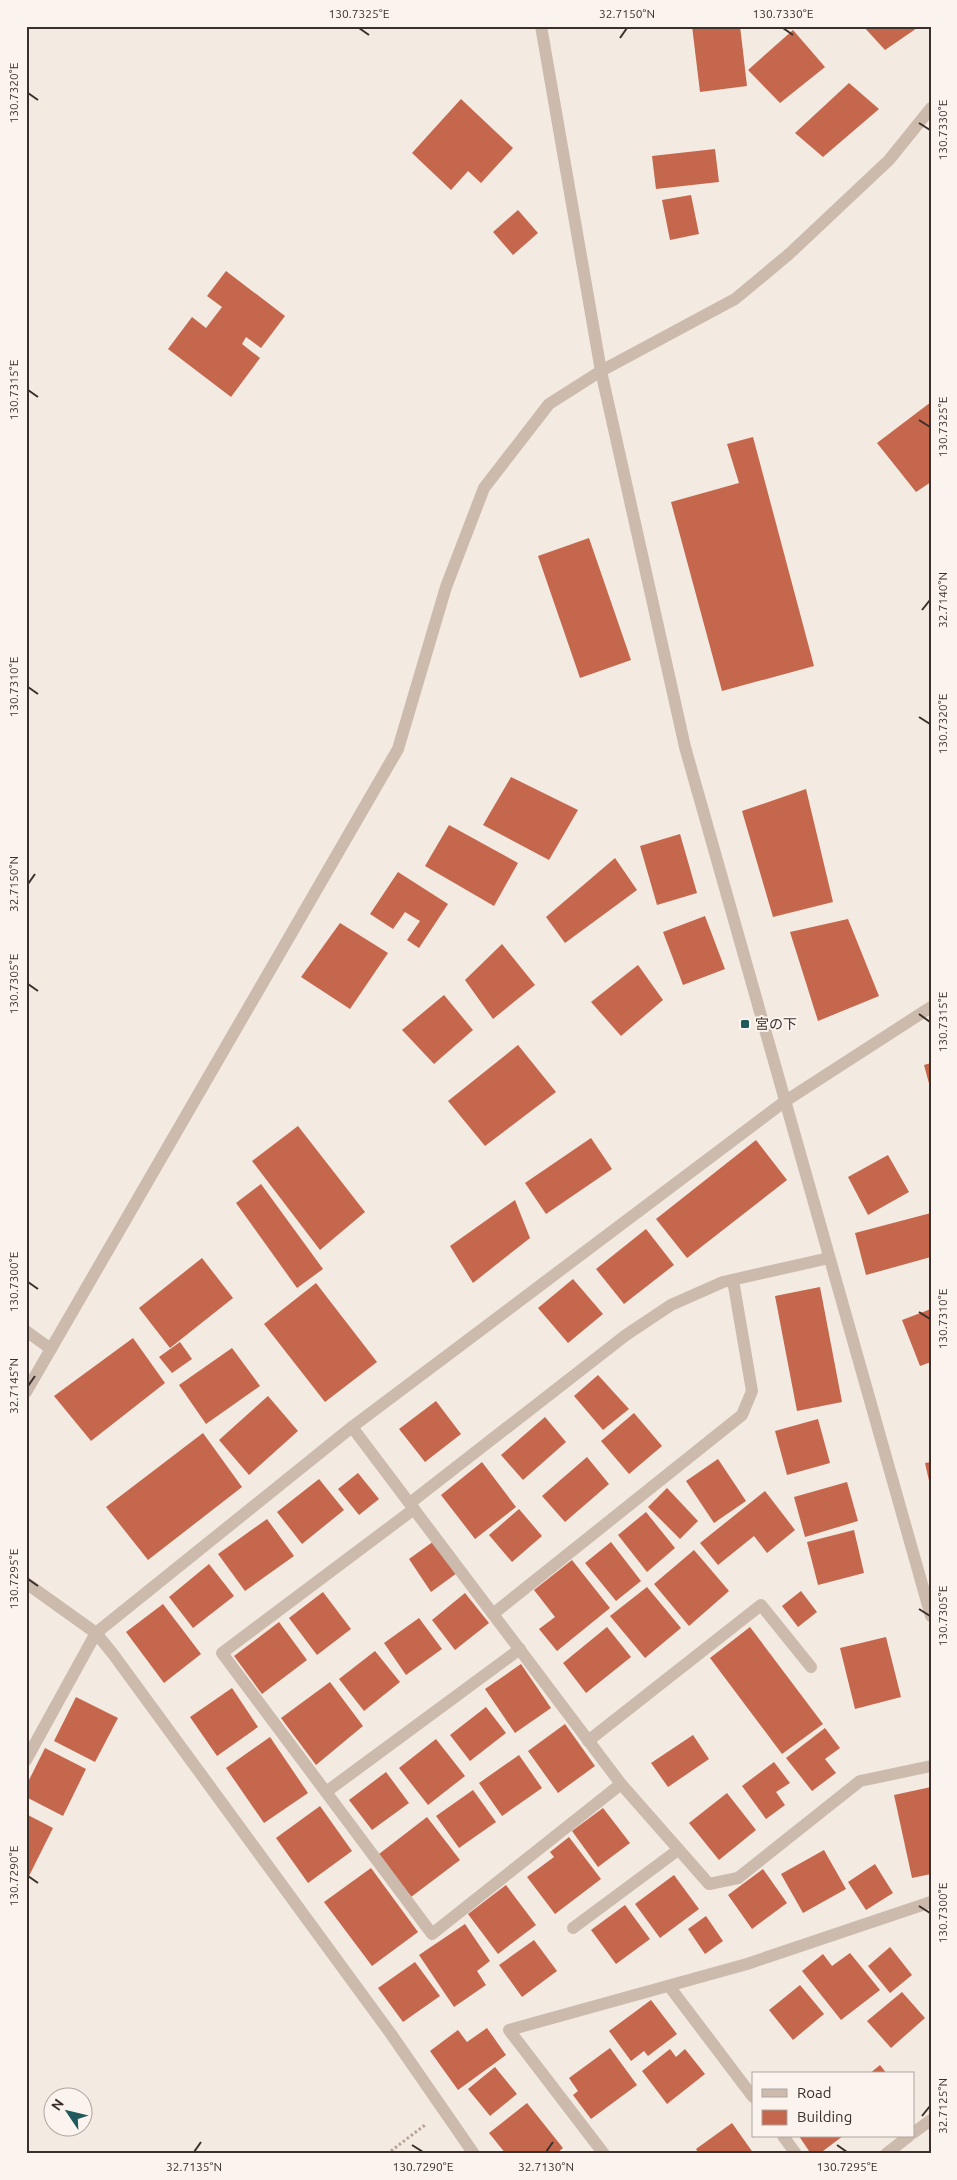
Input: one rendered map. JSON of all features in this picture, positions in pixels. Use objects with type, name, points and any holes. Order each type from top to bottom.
[{"type":"street","points":[[541,26],[601,371],[685,747],[931,1616]]},
{"type":"street","points":[[26,1392],[398,749],[446,587],[484,488],[549,404],[601,371],[735,299],[788,255],[888,160],[931,108]]},
{"type":"street","points":[[26,1760],[96,1633],[352,1427],[784,1102],[931,1007]]},
{"type":"street","points":[[621,1784],[432,1934],[222,1653],[412,1506],[626,1335],[671,1305],[723,1282],[829,1258]]},
{"type":"street","points":[[493,1614],[742,1415],[752,1391],[733,1280]]},
{"type":"street","points":[[26,1332],[51,1349]]},
{"type":"street","points":[[352,1427],[621,1784],[709,1884],[738,1878],[860,1781],[931,1766]]},
{"type":"street","points":[[26,1583],[96,1633],[391,2034],[474,2154]]},
{"type":"street","points":[[588,1741],[761,1605],[811,1667]]},
{"type":"street","points":[[326,1792],[520,1649]]},
{"type":"street","points":[[572,1928],[678,1850]]},
{"type":"street","points":[[604,2154],[509,2030],[747,1964],[931,1902]]},
{"type":"street","points":[[669,1986],[752,2096]]},
{"type":"street","points":[[914,2132],[931,2120]]},
{"type":"street","points":[[784,2138],[796,2154]]},
{"type":"street","points":[[886,2154],[906,2138]]},
{"type":"path","points":[[387,2154],[444,2111]]},
{"type":"building","points":[[692,26],[740,26],[747,86],[700,92]]},
{"type":"building","points":[[863,26],[920,26],[885,50]]},
{"type":"building","points":[[793,30],[825,67],[780,103],[748,70]]},
{"type":"building","points":[[849,83],[879,109],[823,157],[795,133]]},
{"type":"building","points":[[461,99],[513,148],[481,183],[468,171],[451,190],[412,153]]},
{"type":"building","points":[[715,149],[719,182],[656,189],[652,156]]},
{"type":"building","points":[[691,195],[699,234],[670,240],[662,200]]},
{"type":"building","points":[[518,210],[538,233],[513,255],[493,232]]},
{"type":"building","points":[[226,271],[285,316],[261,348],[246,337],[242,344],[260,358],[231,397],[168,349],[192,317],[206,328],[222,307],[207,296]]},
{"type":"building","points":[[931,402],[931,482],[916,492],[877,443]]},
{"type":"building","points":[[753,437],[814,666],[722,691],[671,502],[739,483],[727,444]]},
{"type":"building","points":[[589,538],[631,660],[580,678],[538,556]]},
{"type":"building","points":[[511,777],[578,810],[549,860],[483,825]]},
{"type":"building","points":[[806,789],[833,902],[773,917],[742,811]]},
{"type":"building","points":[[449,825],[518,863],[494,906],[425,866]]},
{"type":"building","points":[[680,834],[697,893],[657,905],[640,846]]},
{"type":"building","points":[[615,858],[637,890],[565,943],[546,917]]},
{"type":"building","points":[[398,872],[448,904],[419,948],[407,940],[420,921],[405,912],[393,929],[370,914]]},
{"type":"building","points":[[705,916],[725,969],[683,985],[663,932]]},
{"type":"building","points":[[848,919],[879,996],[818,1021],[790,932]]},
{"type":"building","points":[[340,923],[388,953],[350,1009],[301,977]]},
{"type":"building","points":[[502,944],[535,985],[493,1019],[465,980]]},
{"type":"building","points":[[638,965],[663,1000],[621,1036],[591,1002]]},
{"type":"building","points":[[444,995],[473,1030],[434,1064],[402,1030]]},
{"type":"building","points":[[518,1045],[556,1092],[485,1146],[448,1101]]},
{"type":"building","points":[[931,1063],[931,1087],[930,1087],[924,1065]]},
{"type":"building","points":[[298,1126],[365,1212],[320,1250],[252,1161]]},
{"type":"building","points":[[591,1138],[612,1169],[546,1214],[525,1183]]},
{"type":"building","points":[[756,1140],[787,1180],[687,1258],[656,1219]]},
{"type":"building","points":[[888,1155],[909,1192],[868,1215],[848,1177]]},
{"type":"building","points":[[261,1184],[323,1269],[297,1288],[236,1203]]},
{"type":"building","points":[[515,1200],[530,1238],[473,1283],[450,1246]]},
{"type":"building","points":[[931,1213],[931,1257],[866,1275],[855,1233]]},
{"type":"building","points":[[646,1229],[674,1265],[624,1304],[596,1269]]},
{"type":"building","points":[[202,1258],[233,1298],[170,1348],[139,1308]]},
{"type":"building","points":[[573,1279],[603,1314],[568,1343],[538,1308]]},
{"type":"building","points":[[316,1283],[377,1362],[325,1402],[264,1324]]},
{"type":"building","points":[[820,1287],[842,1402],[797,1411],[775,1296]]},
{"type":"building","points":[[931,1309],[931,1362],[920,1366],[902,1320]]},
{"type":"building","points":[[133,1338],[165,1383],[91,1441],[54,1396]]},
{"type":"building","points":[[180,1342],[192,1359],[172,1373],[159,1357]]},
{"type":"building","points":[[232,1348],[260,1386],[206,1424],[179,1385]]},
{"type":"building","points":[[598,1375],[629,1409],[603,1430],[574,1396]]},
{"type":"building","points":[[268,1396],[298,1431],[249,1475],[219,1440]]},
{"type":"building","points":[[436,1401],[461,1434],[425,1462],[399,1429]]},
{"type":"building","points":[[634,1413],[662,1446],[629,1474],[601,1441]]},
{"type":"building","points":[[545,1417],[566,1442],[523,1480],[501,1455]]},
{"type":"building","points":[[818,1419],[830,1463],[787,1475],[775,1431]]},
{"type":"building","points":[[203,1433],[242,1487],[148,1560],[106,1507]]},
{"type":"building","points":[[587,1457],[609,1484],[565,1522],[542,1496]]},
{"type":"building","points":[[718,1459],[746,1501],[714,1523],[686,1481]]},
{"type":"building","points":[[482,1462],[516,1507],[475,1539],[441,1495]]},
{"type":"building","points":[[931,1462],[931,1485],[930,1485],[925,1463]]},
{"type":"building","points":[[358,1473],[379,1499],[359,1515],[338,1489]]},
{"type":"building","points":[[319,1479],[344,1510],[302,1544],[277,1512]]},
{"type":"building","points":[[847,1482],[858,1521],[805,1537],[794,1497]]},
{"type":"building","points":[[667,1488],[698,1521],[680,1539],[648,1507]]},
{"type":"building","points":[[765,1491],[795,1530],[767,1553],[754,1536],[718,1565],[700,1543]]},
{"type":"building","points":[[519,1509],[542,1536],[512,1562],[489,1535]]},
{"type":"building","points":[[646,1512],[675,1548],[647,1572],[618,1535]]},
{"type":"building","points":[[267,1519],[294,1556],[245,1591],[218,1554]]},
{"type":"building","points":[[854,1530],[864,1573],[818,1585],[807,1542]]},
{"type":"building","points":[[434,1541],[457,1573],[431,1592],[409,1559]]},
{"type":"building","points":[[611,1542],[641,1581],[616,1601],[585,1563]]},
{"type":"building","points":[[694,1550],[729,1591],[689,1626],[654,1584]]},
{"type":"building","points":[[572,1560],[610,1608],[557,1651],[539,1629],[555,1617],[534,1590]]},
{"type":"building","points":[[209,1564],[234,1596],[193,1628],[169,1597]]},
{"type":"building","points":[[647,1587],[681,1628],[645,1658],[610,1616]]},
{"type":"building","points":[[801,1591],[817,1612],[798,1627],[782,1606]]},
{"type":"building","points":[[323,1592],[351,1629],[317,1655],[289,1618]]},
{"type":"building","points":[[465,1593],[489,1623],[455,1650],[432,1620]]},
{"type":"building","points":[[163,1604],[201,1654],[164,1683],[126,1632]]},
{"type":"building","points":[[419,1618],[442,1649],[406,1675],[384,1643]]},
{"type":"building","points":[[279,1622],[307,1660],[262,1694],[234,1656]]},
{"type":"building","points":[[607,1627],[631,1657],[586,1693],[563,1663]]},
{"type":"building","points":[[750,1627],[823,1724],[782,1754],[710,1658]]},
{"type":"building","points":[[886,1637],[901,1697],[855,1709],[840,1648]]},
{"type":"building","points":[[375,1651],[400,1682],[364,1711],[339,1679]]},
{"type":"building","points":[[521,1664],[551,1708],[515,1733],[485,1689]]},
{"type":"building","points":[[330,1682],[363,1726],[316,1765],[281,1718]]},
{"type":"building","points":[[232,1688],[258,1727],[217,1756],[190,1717]]},
{"type":"building","points":[[76,1697],[118,1718],[95,1762],[54,1741]]},
{"type":"building","points":[[486,1707],[506,1733],[470,1761],[450,1735]]},
{"type":"building","points":[[565,1724],[595,1766],[558,1793],[528,1751]]},
{"type":"building","points":[[825,1728],[840,1748],[825,1759],[836,1773],[812,1791],[786,1758]]},
{"type":"building","points":[[693,1735],[709,1759],[668,1787],[651,1763]]},
{"type":"building","points":[[270,1737],[308,1793],[264,1823],[226,1768]]},
{"type":"building","points":[[436,1739],[465,1776],[428,1805],[399,1768]]},
{"type":"building","points":[[45,1748],[86,1769],[63,1816],[26,1797],[26,1786]]},
{"type":"building","points":[[519,1755],[542,1788],[502,1816],[479,1783]]},
{"type":"building","points":[[774,1762],[790,1783],[776,1792],[785,1805],[766,1819],[742,1786]]},
{"type":"building","points":[[386,1772],[409,1803],[372,1830],[349,1800]]},
{"type":"building","points":[[931,1787],[931,1874],[912,1878],[894,1795]]},
{"type":"building","points":[[473,1790],[496,1822],[459,1848],[436,1816]]},
{"type":"building","points":[[727,1793],[756,1830],[719,1860],[689,1823]]},
{"type":"building","points":[[320,1806],[352,1851],[308,1883],[276,1838]]},
{"type":"building","points":[[603,1808],[630,1843],[598,1867],[572,1831]]},
{"type":"building","points":[[26,1814],[53,1828],[26,1882]]},
{"type":"building","points":[[427,1817],[460,1860],[411,1897],[379,1854]]},
{"type":"building","points":[[569,1837],[601,1879],[555,1914],[527,1877],[554,1857],[550,1852]]},
{"type":"building","points":[[824,1850],[846,1889],[803,1913],[781,1874]]},
{"type":"building","points":[[875,1864],[893,1893],[866,1910],[848,1882]]},
{"type":"building","points":[[371,1868],[418,1932],[372,1966],[324,1902]]},
{"type":"building","points":[[763,1869],[787,1903],[752,1929],[728,1895]]},
{"type":"building","points":[[674,1875],[699,1909],[660,1938],[635,1904]]},
{"type":"building","points":[[506,1885],[536,1925],[498,1954],[468,1914]]},
{"type":"building","points":[[625,1905],[650,1939],[616,1964],[591,1930]]},
{"type":"building","points":[[706,1916],[723,1941],[705,1954],[688,1929]]},
{"type":"building","points":[[465,1924],[490,1961],[477,1971],[486,1985],[454,2007],[419,1955]]},
{"type":"building","points":[[534,1940],[557,1971],[522,1997],[499,1965]]},
{"type":"building","points":[[890,1947],[912,1975],[890,1993],[868,1966]]},
{"type":"building","points":[[850,1953],[880,1990],[841,2020],[802,1971],[823,1954],[832,1966]]},
{"type":"building","points":[[415,1962],[440,1996],[403,2022],[378,1988]]},
{"type":"building","points":[[800,1985],[824,2014],[793,2040],[769,2010]]},
{"type":"building","points":[[902,1992],[925,2018],[891,2048],[867,2021]]},
{"type":"building","points":[[651,2000],[677,2034],[648,2056],[644,2051],[631,2061],[609,2031]]},
{"type":"building","points":[[487,2028],[506,2055],[458,2090],[430,2051],[458,2030],[467,2042]]},
{"type":"building","points":[[610,2048],[637,2085],[591,2119],[573,2095],[578,2091],[569,2078]]},
{"type":"building","points":[[670,2049],[676,2057],[685,2049],[705,2074],[667,2104],[642,2071]]},
{"type":"building","points":[[880,2065],[885,2072],[871,2072]]},
{"type":"building","points":[[495,2067],[517,2094],[490,2116],[468,2089]]},
{"type":"building","points":[[527,2103],[563,2148],[556,2154],[506,2154],[489,2133]]},
{"type":"building","points":[[732,2123],[754,2154],[699,2154],[696,2149]]},
{"type":"building","points":[[800,2138],[840,2138],[819,2154],[811,2154]]},
{"type":"place","name":"宮の下","points":[[745,1024]]}]
